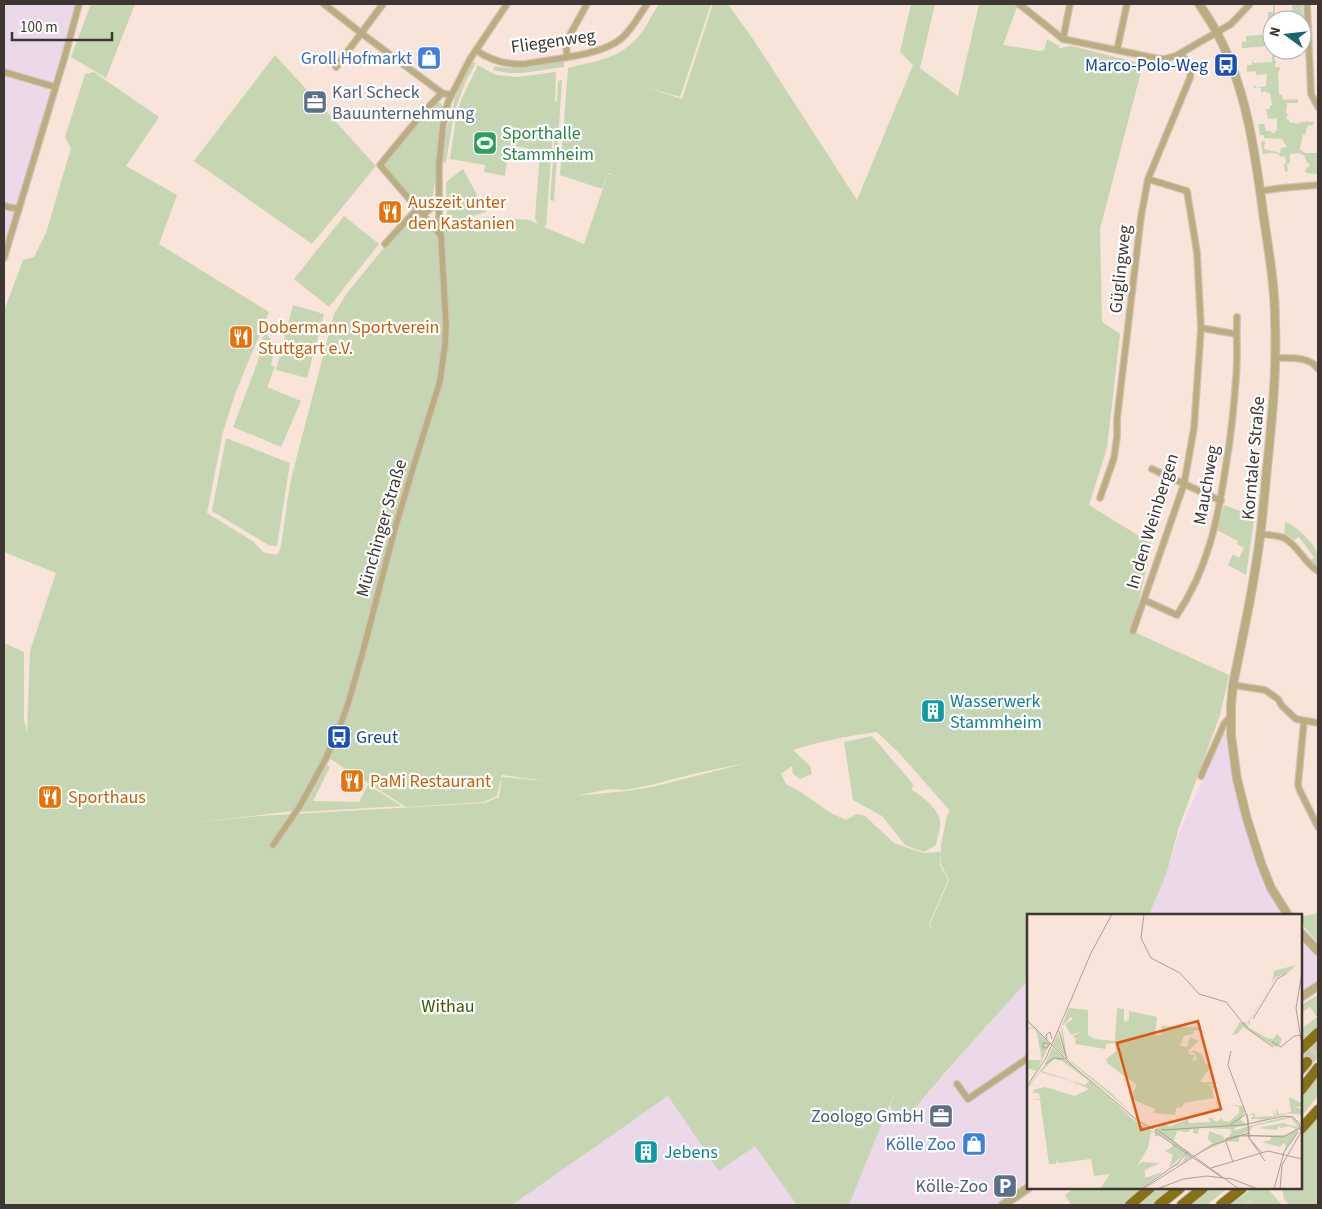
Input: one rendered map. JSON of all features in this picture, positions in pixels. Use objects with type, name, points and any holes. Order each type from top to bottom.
[{"type":"highway","points":[[1302,1047],[1318,1033]]},
{"type":"highway","points":[[1302,1089],[1318,1068]]},
{"type":"highway","points":[[1302,1128],[1318,1110]]},
{"type":"highway","points":[[1130,1205],[1149,1189]]},
{"type":"highway","points":[[1159,1205],[1179,1189]]},
{"type":"highway","points":[[1182,1205],[1202,1189]]},
{"type":"highway","points":[[1221,1205],[1241,1189]]},
{"type":"street","points":[[4,258],[79,4]]},
{"type":"street","points":[[324,4],[361,34],[442,93],[451,95]]},
{"type":"street","points":[[336,67],[383,4]]},
{"type":"street","name":"Münchinger Straße","points":[[273,844],[300,806],[325,760],[344,714],[362,655],[396,523],[440,381],[446,324],[439,224],[440,152],[443,125],[451,95],[476,50],[507,4]]},
{"type":"street","points":[[567,57],[566,42],[586,4]]},
{"type":"street","name":"Fliegenweg","points":[[476,50],[492,60],[513,64],[525,64],[599,51],[621,39],[630,30],[646,4]]},
{"type":"street","points":[[1019,4],[1063,39],[1164,59],[1181,53],[1231,24],[1250,4]]},
{"type":"street","points":[[1063,39],[1070,4]]},
{"type":"street","points":[[1117,50],[1127,4]]},
{"type":"street","name":"Korntaler Straße","points":[[1199,4],[1217,32],[1233,71],[1250,130],[1273,295],[1276,358],[1270,438],[1252,590],[1233,685],[1231,736],[1237,779],[1247,819],[1271,888],[1287,914]]},
{"type":"street","points":[[1308,4],[1311,94],[1318,107]]},
{"type":"street","name":"Güglingweg","points":[[1100,498],[1114,458],[1141,217],[1148,179],[1190,78],[1190,67],[1181,53]]},
{"type":"street","points":[[4,72],[55,88]]},
{"type":"street","points":[[441,236],[380,165],[420,115],[442,93]]},
{"type":"street","name":"In den Weinbergen","points":[[1134,631],[1184,484],[1194,428],[1201,328],[1197,252],[1187,191],[1148,179]]},
{"type":"street","points":[[1260,191],[1318,185]]},
{"type":"street","points":[[423,215],[439,201]]},
{"type":"street","points":[[4,206],[18,209]]},
{"type":"street","points":[[386,244],[417,209]]},
{"type":"street","name":"Mauchweg","points":[[1144,600],[1177,615],[1197,580],[1208,553],[1221,502],[1230,443],[1236,376],[1237,317]]},
{"type":"street","points":[[1201,328],[1236,334]]},
{"type":"street","points":[[1276,358],[1306,360],[1315,364],[1318,369]]},
{"type":"street","points":[[1152,469],[1221,502]]},
{"type":"street","points":[[1260,534],[1283,537],[1290,542],[1310,567],[1318,571]]},
{"type":"street","points":[[1233,685],[1265,690],[1278,699],[1291,716],[1304,721],[1318,722]]},
{"type":"street","points":[[1201,776],[1224,724],[1231,716]]},
{"type":"street","points":[[1304,721],[1298,785],[1318,827]]},
{"type":"street","points":[[1302,934],[1318,951]]},
{"type":"street","points":[[1302,996],[1318,986]]},
{"type":"street","points":[[957,1084],[968,1099],[1027,1059]]},
{"type":"street","points":[[1003,1205],[1027,1189]]},
{"type":"shaded area","points":[[4,4],[79,4],[4,258]]},
{"type":"shaded area","points":[[1225,732],[1247,821],[1261,863],[1284,904],[1292,914],[1149,914],[1191,805]]},
{"type":"shaded area","points":[[1302,925],[1318,957],[1318,980],[1302,994]]},
{"type":"shaded area","points":[[1027,981],[1027,1189],[1036,1189],[1012,1205],[849,1205],[889,1106],[902,1125]]},
{"type":"shaded area","name":"Jebens","points":[[668,1096],[719,1170],[755,1145],[797,1205],[512,1205]]},
{"type":"green space","points":[[91,4],[135,4],[106,78],[71,57]]},
{"type":"green space","name":"Withau","points":[[659,4],[711,4],[680,97],[642,86],[682,99],[713,4],[728,4],[755,42],[857,200],[913,65],[900,52],[911,4],[935,4],[920,68],[958,96],[979,4],[1014,4],[1017,7],[1003,45],[1040,51],[1044,50],[1047,39],[1059,46],[1059,48],[1072,46],[1143,64],[1100,229],[1102,322],[1120,334],[1107,448],[1089,505],[1152,544],[1132,631],[1229,675],[1220,715],[1178,830],[1167,872],[1149,914],[1027,914],[1027,981],[901,1125],[890,1106],[895,1093],[849,1205],[797,1205],[755,1146],[719,1171],[668,1096],[512,1205],[4,1205],[4,643],[24,652],[24,720],[27,732],[30,651],[56,573],[4,552],[4,311],[23,260],[34,257],[46,233],[71,148],[65,137],[85,74],[94,72],[159,117],[126,166],[177,195],[159,244],[269,312],[235,394],[223,432],[207,513],[254,542],[263,552],[276,555],[281,546],[291,479],[334,314],[347,293],[391,239],[414,215],[421,217],[437,237],[443,228],[486,217],[530,220],[538,224],[535,219],[540,151],[509,145],[505,176],[484,172],[485,165],[450,159],[456,118],[461,100],[478,65],[496,75],[518,77],[556,72],[555,101],[557,101],[558,81],[562,80],[554,201],[550,200],[555,134],[553,133],[546,226],[542,226],[584,244],[608,174],[617,176],[608,173],[602,189],[560,175],[568,68],[615,55],[631,44],[641,33]],"holes":[[[877,732],[900,754],[950,811],[947,815],[941,852],[923,853],[894,843],[865,816],[857,814],[846,820],[829,812],[786,784],[781,774],[792,766],[793,774],[800,779],[812,774],[810,766],[793,750],[834,739]],[[324,755],[406,807],[484,802],[497,796],[502,775],[547,781],[502,777],[499,797],[485,803],[259,816],[200,822],[294,811]],[[751,762],[652,787],[575,796],[610,789],[626,790]],[[941,852],[941,864],[949,880],[930,924],[932,931],[929,924],[948,880],[940,865]]]},
{"type":"green space","points":[[1292,4],[1302,4],[1302,10],[1292,10]]},
{"type":"green space","points":[[1262,35],[1262,47],[1242,48],[1242,42],[1246,42],[1246,36]]},
{"type":"green space","points":[[275,55],[376,166],[312,244],[194,161]]},
{"type":"green space","points":[[1252,60],[1253,63],[1272,62],[1272,60],[1275,60],[1277,63],[1275,63],[1275,67],[1280,67],[1278,71],[1279,94],[1282,95],[1283,100],[1298,99],[1298,103],[1287,103],[1286,113],[1288,114],[1286,119],[1289,122],[1299,124],[1302,121],[1314,122],[1312,126],[1308,125],[1305,135],[1303,134],[1300,149],[1305,153],[1318,153],[1318,174],[1306,173],[1305,170],[1310,165],[1306,161],[1305,156],[1299,153],[1290,154],[1290,163],[1287,164],[1288,171],[1285,172],[1285,156],[1280,157],[1279,154],[1271,153],[1263,154],[1262,141],[1265,142],[1264,149],[1280,153],[1281,148],[1287,147],[1282,139],[1264,138],[1264,135],[1260,135],[1258,124],[1264,124],[1266,131],[1271,131],[1271,133],[1275,133],[1277,130],[1277,118],[1268,119],[1266,109],[1270,109],[1272,105],[1270,93],[1266,91],[1261,93],[1261,88],[1256,88],[1266,86],[1267,74],[1256,75],[1256,71],[1247,72],[1247,65],[1252,65]]},
{"type":"green space","points":[[472,61],[476,63],[465,83],[454,113],[446,162],[442,163],[447,128],[455,98]]},
{"type":"green space","points":[[564,61],[564,67],[522,73],[493,70],[495,66],[522,68]]},
{"type":"green space","points":[[438,101],[444,107],[433,195],[423,205],[409,195],[384,166],[421,118]]},
{"type":"green space","points":[[463,169],[486,212],[447,223],[446,182]]},
{"type":"green space","points":[[344,216],[379,244],[329,307],[294,279]]},
{"type":"green space","points":[[293,305],[324,314],[307,378],[276,370]]},
{"type":"green space","points":[[265,333],[276,344],[271,365],[275,367],[267,387],[301,401],[281,447],[233,427],[258,361],[260,352],[257,350]]},
{"type":"green space","points":[[226,438],[290,463],[277,546],[270,546],[212,511]]},
{"type":"green space","points":[[1224,505],[1255,514],[1246,575],[1228,565],[1233,554],[1239,558],[1244,548],[1237,544],[1238,541],[1217,530]]},
{"type":"green space","points":[[1285,522],[1300,531],[1314,546],[1318,556],[1318,567],[1310,561],[1314,557],[1299,537],[1294,540],[1284,534]]},
{"type":"green space","points":[[872,736],[913,784],[912,790],[930,804],[939,817],[940,828],[936,845],[924,852],[905,845],[882,816],[853,800],[844,742]]},
{"type":"green space","points":[[327,765],[330,767],[313,801],[359,802],[368,785],[402,806],[301,812]]},
{"type":"green space","points":[[1318,913],[1318,943],[1302,924],[1302,917]]},
{"type":"green space","points":[[1318,995],[1318,1027],[1302,1042],[1302,1026],[1317,1017],[1310,1007],[1302,1013],[1302,1004]]},
{"type":"green space","points":[[1318,1039],[1318,1057],[1313,1064],[1302,1055]]},
{"type":"green space","points":[[1318,1075],[1318,1096],[1302,1116],[1302,1098]]},
{"type":"green space","points":[[1318,1118],[1318,1205],[1289,1205],[1284,1199],[1282,1189],[1302,1189],[1302,1155],[1305,1153],[1302,1154],[1302,1136]]},
{"type":"green space","points":[[1074,1189],[1141,1189],[1122,1205],[1071,1205],[1065,1195]]},
{"type":"green space","points":[[1158,1189],[1175,1189],[1154,1205],[1139,1205]]},
{"type":"green space","points":[[1210,1189],[1227,1189],[1207,1205],[1191,1205]]},
{"type":"green space","points":[[1252,1189],[1268,1189],[1282,1205],[1245,1205],[1258,1195],[1244,1205],[1230,1205]]},
{"type":"tunnel","points":[[1307,1062],[1318,1046]]},
{"type":"place","name":"Groll Hofmarkt","points":[[429,58]]},
{"type":"place","name":"Marco-Polo-Weg","points":[[1226,65]]},
{"type":"place","name":"Karl Scheck Bauunternehmung","points":[[315,102]]},
{"type":"place","name":"Sporthalle Stammheim","points":[[485,143]]},
{"type":"place","name":"Auszeit unter den Kastanien","points":[[390,212]]},
{"type":"place","name":"Dobermann Sportverein Stuttgart e.V.","points":[[241,337]]},
{"type":"place","name":"Wasserwerk Stammheim","points":[[933,711]]},
{"type":"place","name":"Greut","points":[[339,737]]},
{"type":"place","name":"PaMi Restaurant","points":[[352,781]]},
{"type":"place","name":"Sporthaus","points":[[50,797]]},
{"type":"place","name":"Zoologo GmbH","points":[[941,1116]]},
{"type":"place","name":"Kölle Zoo","points":[[974,1144]]},
{"type":"place","name":"Jebens","points":[[646,1152]]},
{"type":"place","name":"Kölle-Zoo","points":[[1005,1186]]}]
